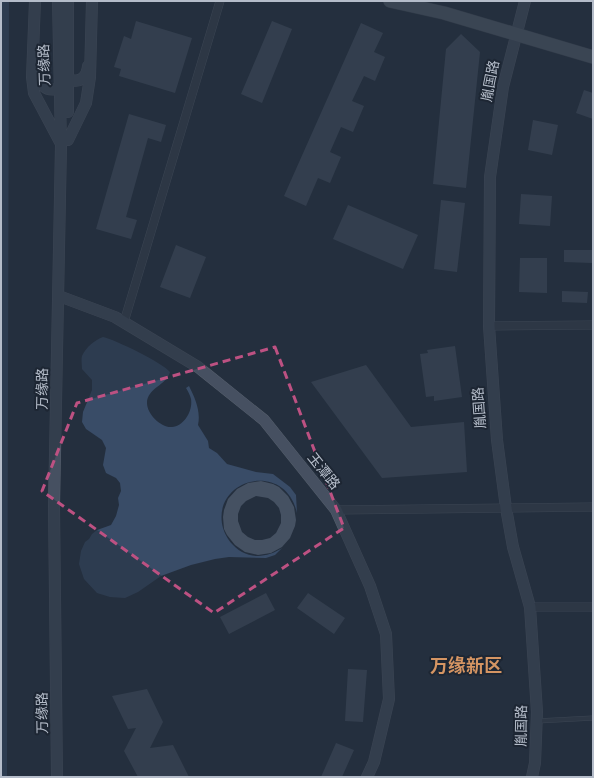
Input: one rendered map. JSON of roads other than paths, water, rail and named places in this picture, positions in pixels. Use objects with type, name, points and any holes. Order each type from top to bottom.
[{"type":"main road","points":[[35,1],[32,77],[34,93],[65,143]]},
{"type":"main road","points":[[40,1],[38,78],[41,84],[48,88],[60,88]]},
{"type":"main road","name":"万缘路","points":[[58,1],[60,88],[65,143]]},
{"type":"main road","name":"万缘路","points":[[63,777],[60,506],[62,298],[65,143],[68,78],[68,1]]},
{"type":"main road","points":[[65,143],[86,102],[90,77],[91,1]]},
{"type":"main road","points":[[68,78],[78,81],[84,78],[87,72],[91,1]]},
{"type":"main road","points":[[390,1],[593,48]]},
{"type":"main road","points":[[425,1],[446,6],[593,57]]},
{"type":"main road","name":"胤国路","points":[[525,1],[503,87],[490,177],[489,326],[497,440],[506,508],[513,547],[530,607],[537,721],[535,763],[532,777]]},
{"type":"main road","name":"万缘路","points":[[57,777],[54,506],[62,298]]},
{"type":"main road","name":"玉潭路","points":[[62,298],[115,317],[198,367],[264,420],[336,510],[370,586],[386,634],[389,699],[374,762],[367,777]]},
{"type":"street","points":[[124,322],[220,1]]},
{"type":"street","points":[[489,326],[593,325]]},
{"type":"street","points":[[336,510],[593,507]]},
{"type":"street","points":[[530,607],[593,607]]},
{"type":"lane","points":[[537,721],[593,718]]},
{"type":"water","points":[[1,1],[9,1],[7,777],[1,777]]},
{"type":"water","points":[[103,337],[139,352],[170,372],[165,380],[153,390],[148,398],[147,403],[149,412],[155,420],[168,427],[176,426],[184,421],[191,408],[191,399],[186,388],[189,386],[198,410],[198,425],[208,441],[209,448],[217,453],[227,464],[256,472],[273,474],[290,487],[296,495],[297,513],[290,496],[279,486],[265,481],[251,482],[238,487],[227,497],[222,511],[224,532],[236,548],[247,554],[262,556],[273,553],[282,548],[275,555],[266,558],[229,557],[191,565],[161,576],[138,592],[125,598],[110,597],[97,593],[84,579],[79,564],[81,551],[85,542],[92,534],[97,530],[111,525],[116,516],[119,505],[118,498],[121,491],[120,483],[116,478],[106,473],[103,465],[106,448],[102,440],[86,429],[82,422],[83,412],[92,390],[92,380],[82,369],[82,356],[91,344]]},
{"type":"district","name":"万缘新区","points":[[466,665]]}]
